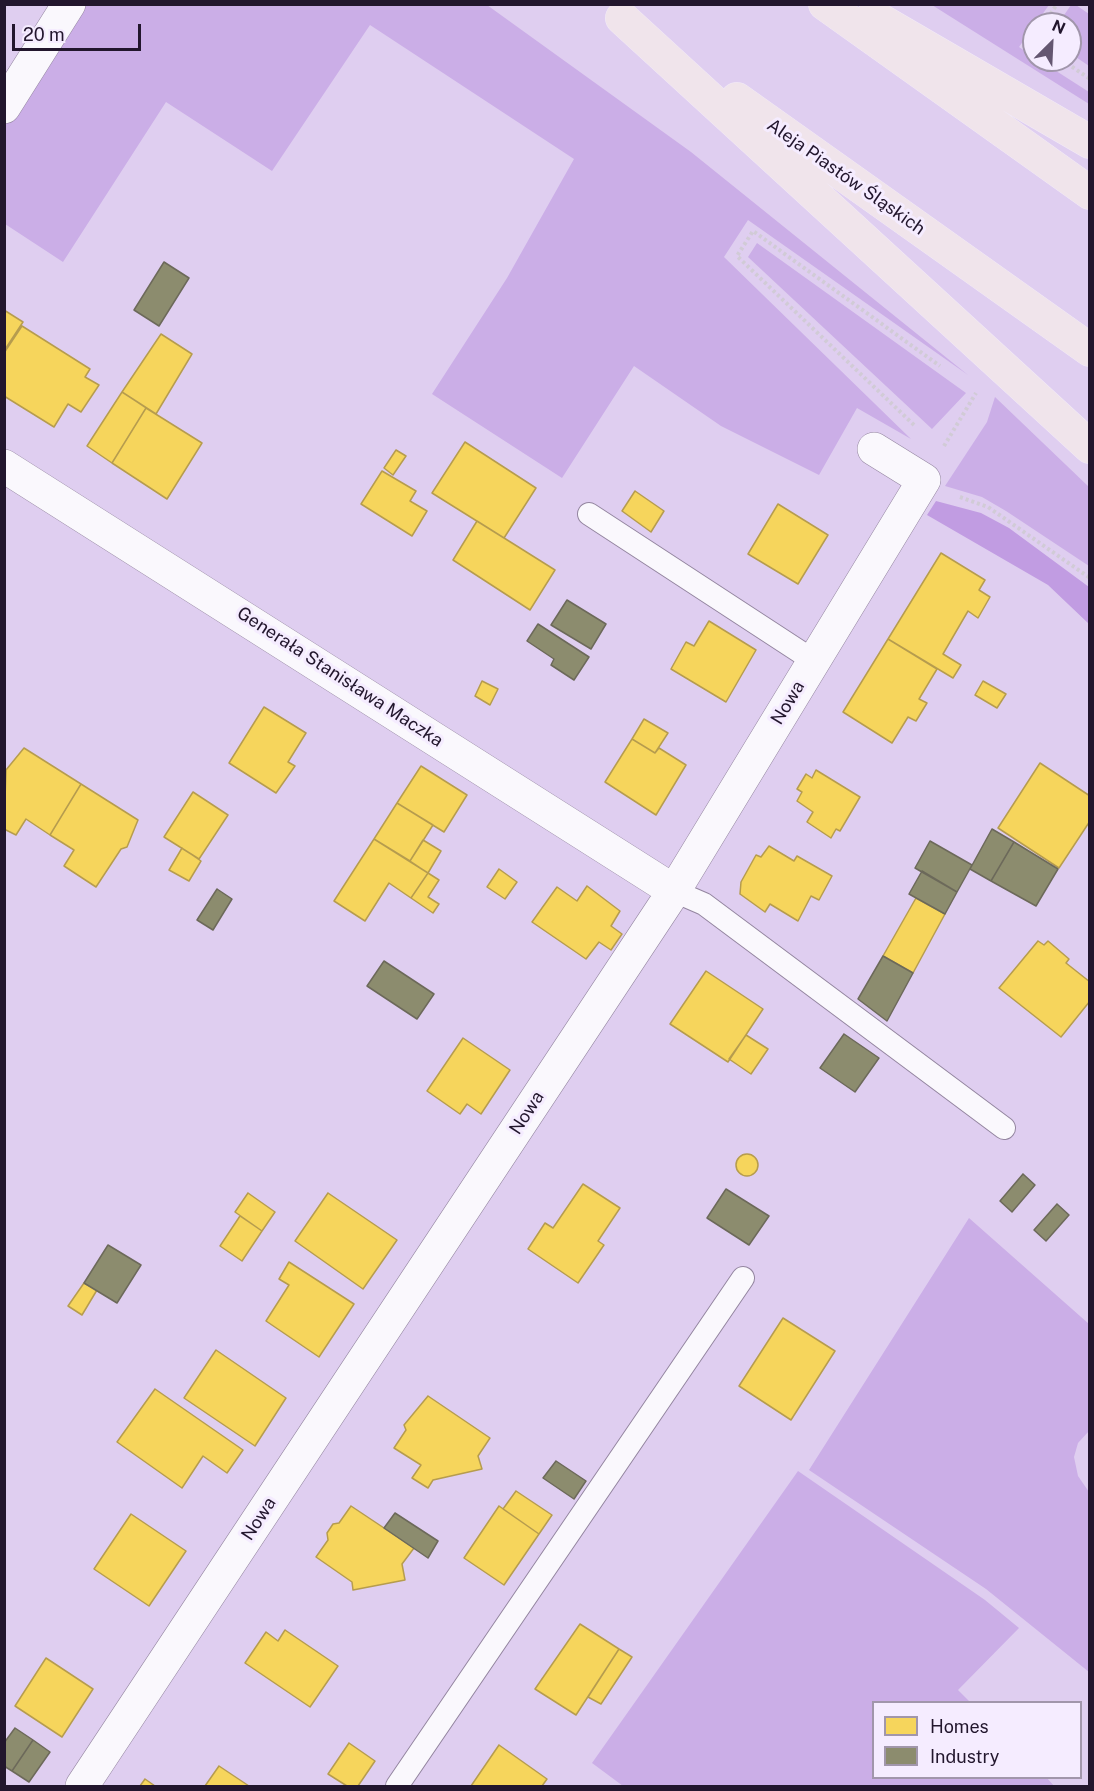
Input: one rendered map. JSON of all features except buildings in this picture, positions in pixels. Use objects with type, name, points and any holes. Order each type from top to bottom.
[{"type":"highway","points":[[825,4],[1089,193]]},
{"type":"highway","points":[[855,4],[1089,141]]},
{"type":"highway","points":[[612,11],[1089,447]]},
{"type":"highway","name":"Aleja Piastów Śląskich","points":[[612,11],[1089,350]]},
{"type":"street","points":[[4,107],[69,4]]},
{"type":"street","points":[[874,449],[924,480]]},
{"type":"street","name":"Generała Stanisława Maczka","points":[[4,465],[674,891]]},
{"type":"street","name":"Nowa","points":[[82,1786],[674,891],[924,480]]},
{"type":"lane","points":[[589,514],[814,660]]},
{"type":"lane","points":[[674,891],[704,904],[1004,1128]]},
{"type":"lane","points":[[397,1786],[743,1278]]},
{"type":"path","points":[[915,426],[737,256],[753,231],[949,372]]},
{"type":"path","points":[[968,386],[977,393]]},
{"type":"path","points":[[944,447],[973,399]]},
{"type":"path","points":[[924,480],[946,494],[964,497],[988,507],[1089,578]]},
{"type":"shaded area","points":[[81,5],[487,5],[691,152],[968,375],[748,220],[724,257],[911,439],[857,408],[819,475],[721,426],[634,366],[562,478],[432,394],[507,278],[574,159],[370,25],[272,171],[166,102],[63,262],[5,224],[4,127]]},
{"type":"shaded area","points":[[932,5],[1049,5],[1044,12],[1022,12],[1022,43],[1019,47],[1022,49],[1022,62]]},
{"type":"shaded area","points":[[1071,5],[1076,5],[1089,14],[1089,66],[1082,61],[1082,12],[1066,12]]},
{"type":"shaded area","points":[[1038,72],[1058,72],[1089,92],[1089,104]]},
{"type":"shaded area","points":[[757,243],[966,393],[932,429],[748,257]]},
{"type":"shaded area","points":[[995,397],[1089,487],[1089,566],[982,497],[945,486],[987,422]]},
{"type":"shaded area","points":[[936,501],[981,513],[1009,528],[1089,587],[1089,624],[1048,585],[927,515]]},
{"type":"shaded area","points":[[969,1218],[1089,1324],[1089,1431],[1078,1443],[1074,1457],[1078,1476],[1089,1492],[1089,1672],[986,1589],[809,1470]]},
{"type":"shaded area","points":[[798,1471],[985,1600],[1019,1628],[958,1690],[969,1701],[872,1701],[872,1779],[1048,1779],[1054,1786],[623,1786],[592,1763]]}]
